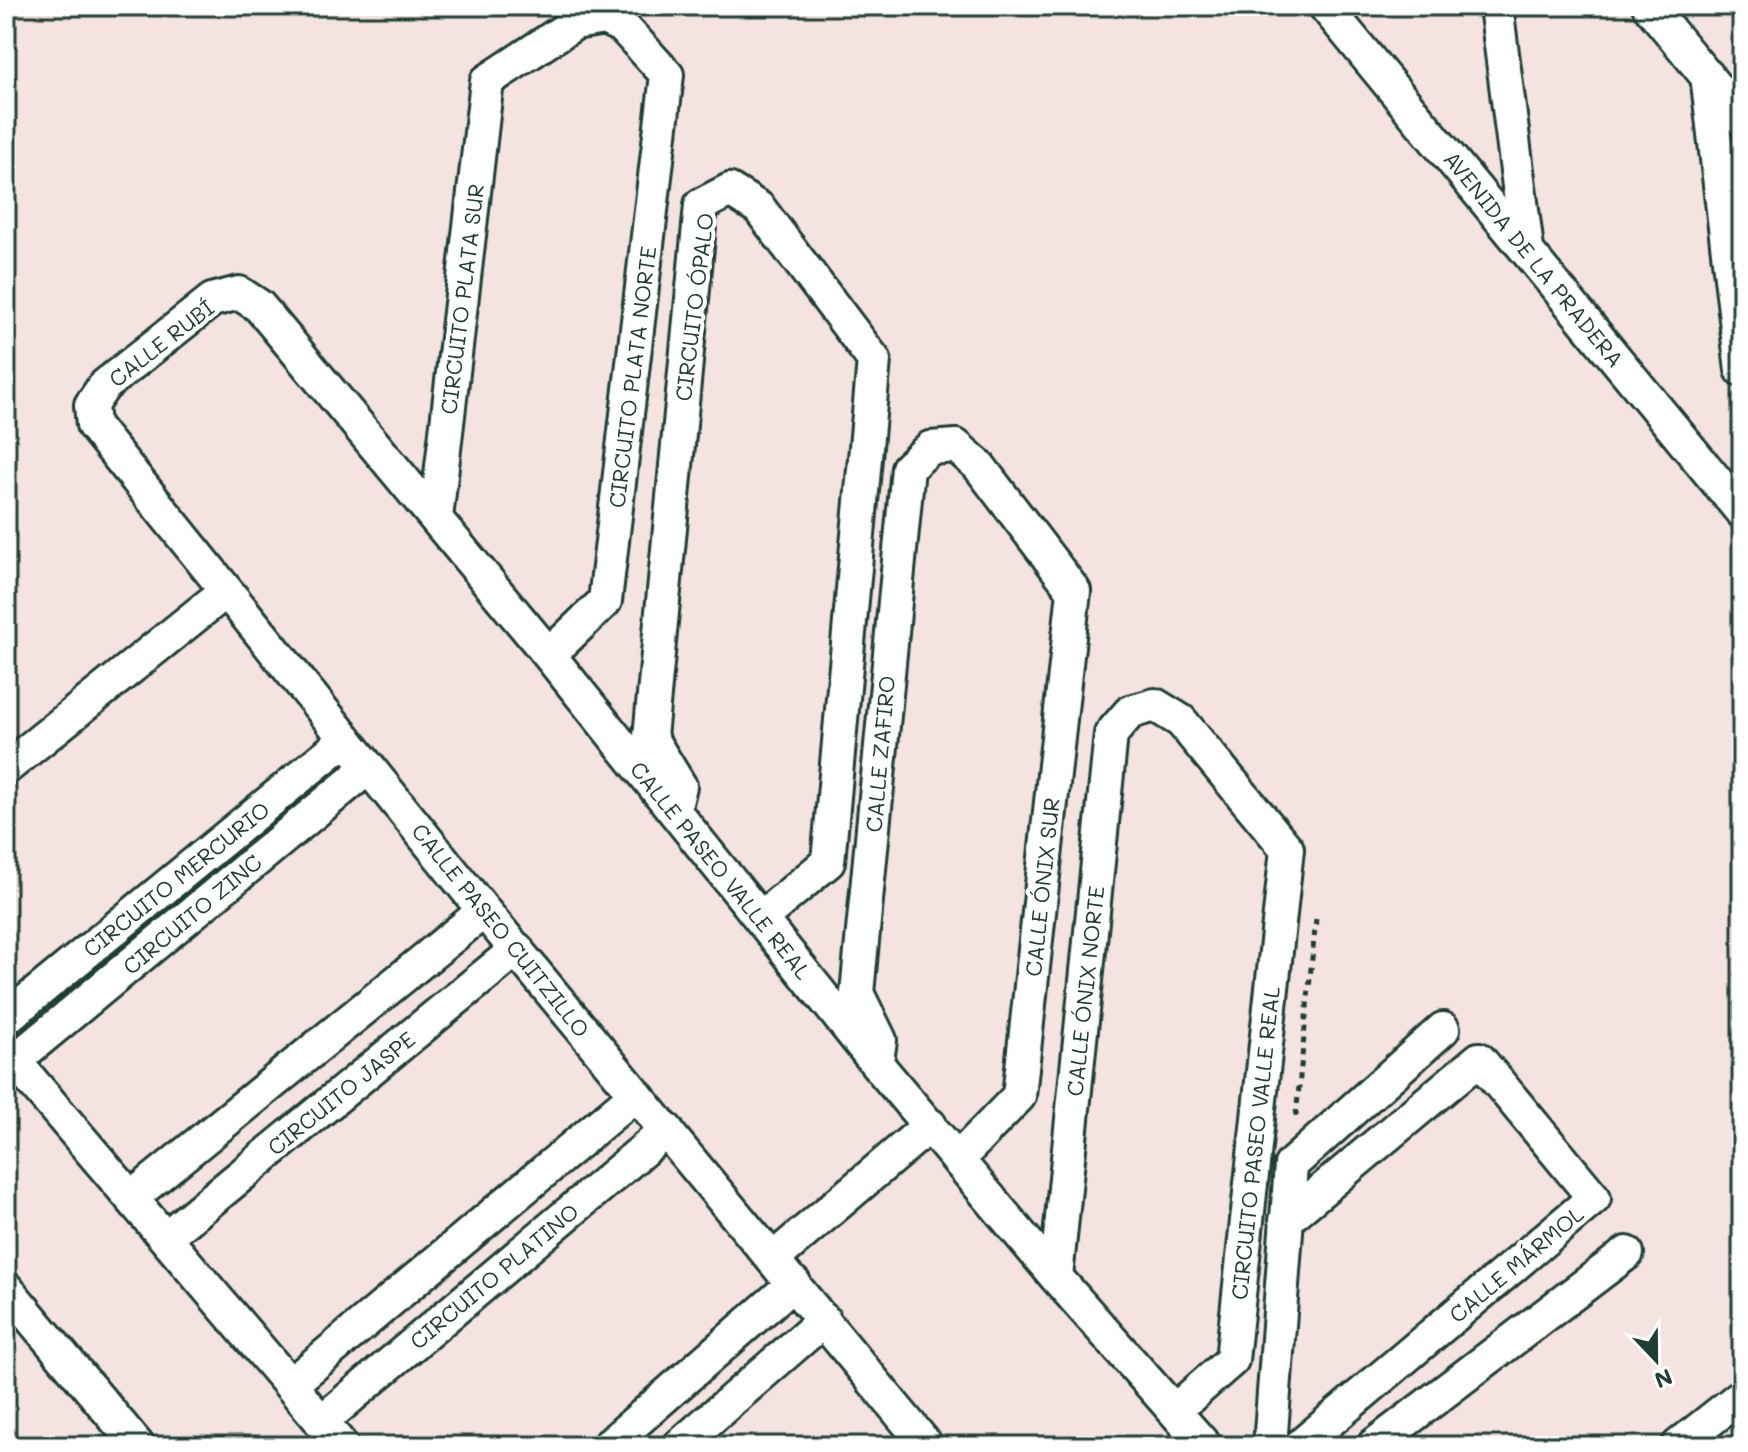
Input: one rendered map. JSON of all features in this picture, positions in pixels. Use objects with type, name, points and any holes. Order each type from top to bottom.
[{"type":"street","name":"AVENIDA DE LA PRADERA","points":[[1325,6],[1742,512]]},
{"type":"street","points":[[1496,6],[1527,249]]},
{"type":"street","points":[[1649,6],[1742,119]]},
{"type":"street","name":"CIRCUITO PLATA NORTE","points":[[487,81],[575,23],[604,18],[623,27],[667,75],[605,601],[549,655]]},
{"type":"street","points":[[1707,75],[1742,370]]},
{"type":"street","name":"CIRCUITO PLATA SUR","points":[[436,518],[487,81]]},
{"type":"street","name":"CIRCUITO ÓPALO","points":[[674,811],[680,786],[650,737],[701,205],[730,190],[759,208],[874,360],[828,862],[761,918]]},
{"type":"street","name":"CALLE PASEO VALLE REAL","points":[[239,293],[259,306],[549,655],[877,1064],[1056,1277],[1205,1446]]},
{"type":"street","name":"CALLE RUBÍ","points":[[91,405],[104,386],[212,300],[239,293]]},
{"type":"street","name":"CALLE PASEO CUITZILLO","points":[[91,405],[93,425],[225,592],[484,911],[927,1446]]},
{"type":"street","name":"CALLE ÓNIX SUR","points":[[930,448],[956,446],[979,466],[1074,591],[1019,1096],[958,1159]]},
{"type":"street","name":"CALLE ZAFIRO","points":[[877,1064],[880,1040],[857,993],[908,468],[930,448]]},
{"type":"street","points":[[6,768],[225,592]]},
{"type":"street","name":"CIRCUITO PASEO VALLE REAL","points":[[1130,712],[1155,705],[1181,721],[1287,849],[1232,1360],[1174,1411]]},
{"type":"street","name":"CALLE ÓNIX NORTE","points":[[1056,1277],[1111,734],[1130,712]]},
{"type":"street","name":"CIRCUITO MERCURIO","points":[[6,1018],[346,739]]},
{"type":"street","name":"CIRCUITO ZINC","points":[[10,1056],[369,767]]},
{"type":"street","points":[[131,1198],[484,911]]},
{"type":"street","name":"CIRCUITO JASPE","points":[[165,1238],[517,949]]},
{"type":"street","points":[[1270,1446],[1291,1165],[1443,1029]]},
{"type":"street","points":[[10,1056],[342,1446]]},
{"type":"street","name":"CALLE MÁRMOL","points":[[1286,1220],[1479,1059],[1594,1198],[1300,1446]]},
{"type":"street","points":[[290,1385],[636,1094]]},
{"type":"street","points":[[773,1259],[930,1125]]},
{"type":"street","name":"CIRCUITO PLATINO","points":[[321,1422],[667,1130]]},
{"type":"street","points":[[1373,1446],[1627,1253]]},
{"type":"street","points":[[608,1446],[794,1283]]},
{"type":"street","points":[[6,1288],[138,1446]]},
{"type":"street","points":[[679,1446],[824,1320]]},
{"type":"street","points":[[1678,1446],[1742,1395]]},
{"type":"path","points":[[1291,1165],[1316,917]]}]
